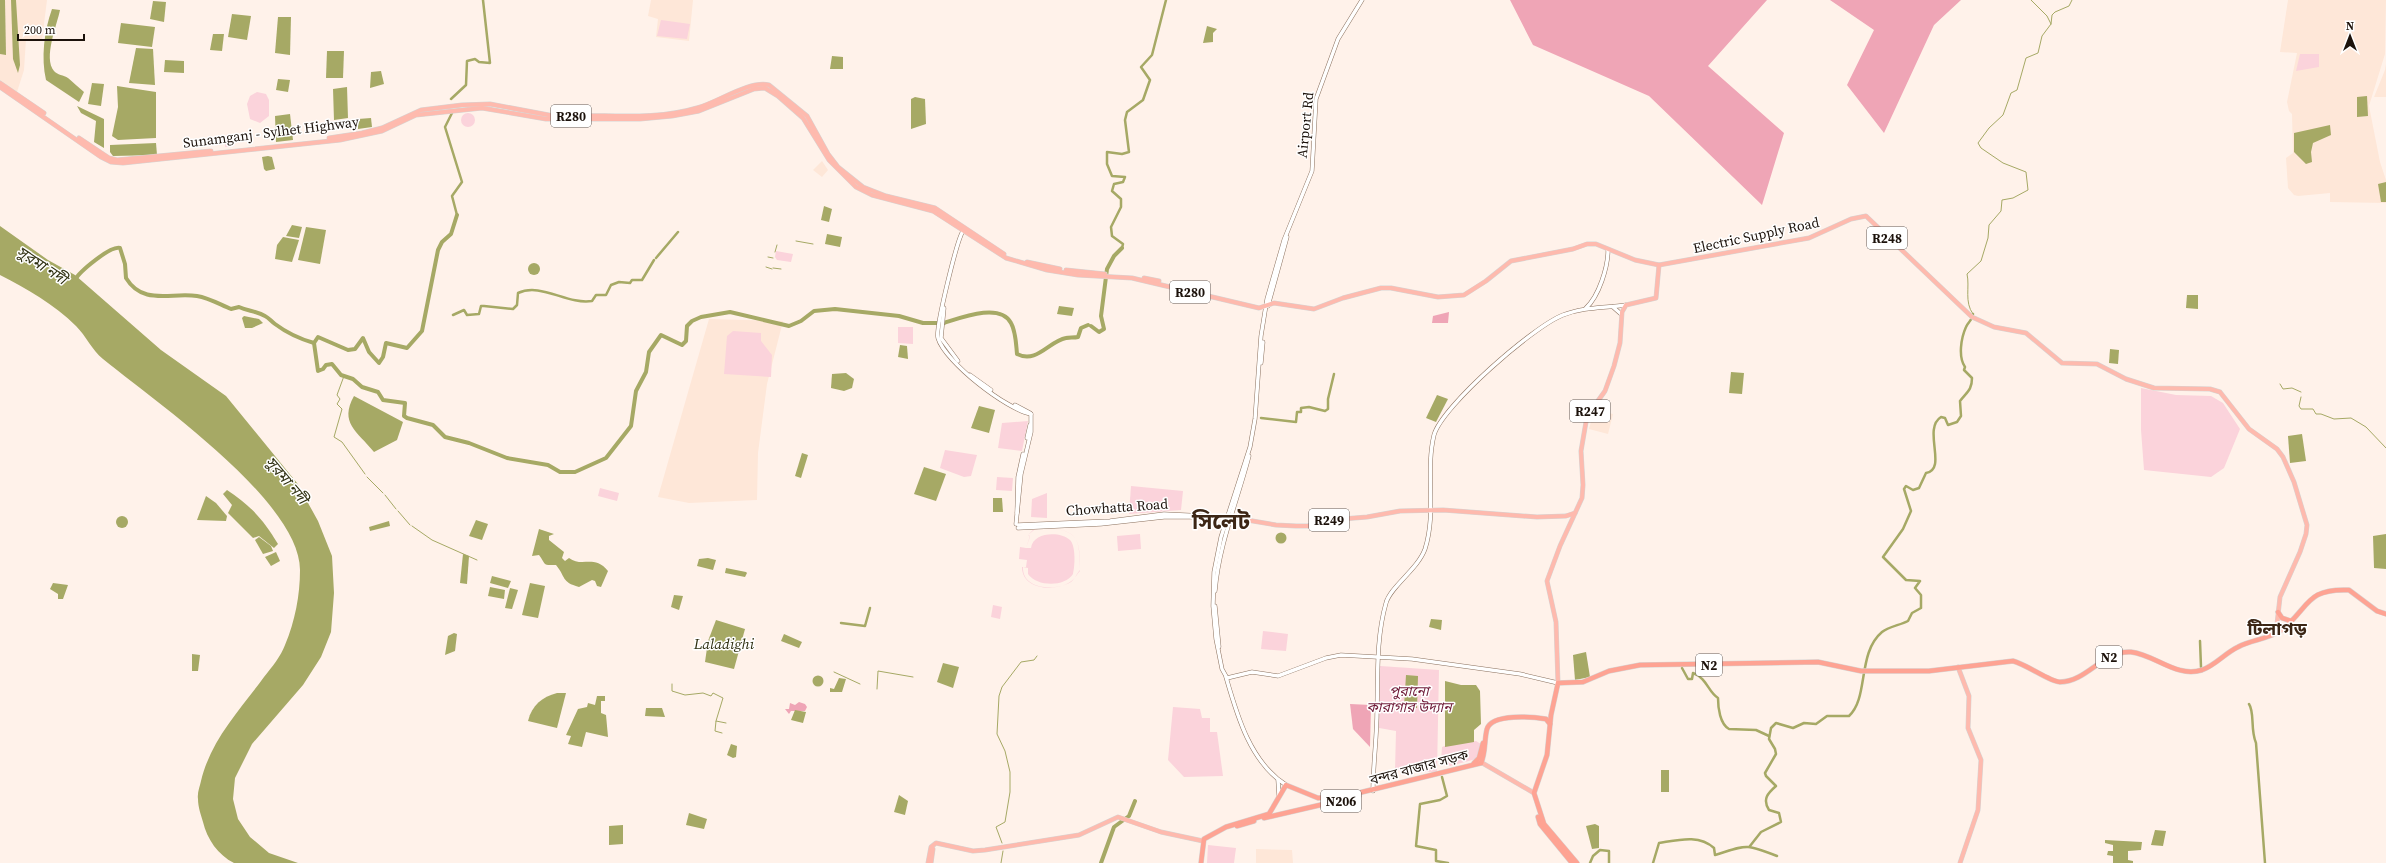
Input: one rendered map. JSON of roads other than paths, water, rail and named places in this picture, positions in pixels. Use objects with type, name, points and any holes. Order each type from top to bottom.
[{"type":"highway","name":"N2","points":[[1558,683],[1583,682],[1608,671],[1640,665],[1818,662],[1861,671],[1929,671],[2013,661],[2024,664],[2053,681],[2060,682],[2076,677],[2114,654],[2123,652],[2146,655],[2182,672],[2194,672],[2209,667],[2237,647],[2276,633],[2291,621],[2317,593],[2340,589],[2349,590],[2377,611],[2386,614]]},
{"type":"highway","points":[[2278,612],[2282,618],[2291,621]]},
{"type":"highway","points":[[1558,683],[1551,715],[1547,755],[1535,795],[1540,823],[1572,863]]},
{"type":"highway","points":[[1482,761],[1487,730],[1491,723],[1500,719],[1527,717],[1546,719],[1551,715]]},
{"type":"highway","points":[[1546,719],[1550,724]]},
{"type":"highway","name":"বন্দর বাজার সড়ক","points":[[1286,785],[1318,798],[1373,790],[1482,761]]},
{"type":"highway","name":"N206","points":[[1202,841],[1222,832],[1258,820],[1403,786],[1482,761]]},
{"type":"highway","points":[[1200,863],[1202,841],[1226,827],[1269,814],[1286,785]]},
{"type":"highway","points":[[1535,795],[1544,824],[1576,863]]},
{"type":"main road","name":"Airport Rd","points":[[1229,517],[1247,463],[1257,419],[1267,307],[1288,234],[1312,171],[1316,99],[1338,39],[1362,0]]},
{"type":"main road","name":"Sunamganj - Sylhet Highway","points":[[0,83],[109,158],[117,160],[275,146],[362,133],[393,124],[417,111],[462,105],[490,104],[551,116],[644,117]]},
{"type":"main road","name":"Sunamganj - Sylhet Highway","points":[[726,99],[748,88],[763,84],[769,85],[807,116],[835,163],[863,187],[886,196],[935,208],[1011,259],[1060,269],[1102,275]]},
{"type":"main road","name":"Sunamganj - Sylhet Highway","points":[[0,87],[101,158],[111,162],[123,163],[340,140],[382,131],[416,115],[475,108],[503,110],[546,119],[644,117],[689,110],[754,89],[768,90],[803,118],[829,160],[856,186],[872,195],[933,211],[1013,261],[1047,270],[1102,275],[1138,276],[1267,307]]},
{"type":"main road","name":"Electric Supply Road","points":[[1267,307],[1274,303],[1314,309],[1343,298],[1381,288],[1392,288],[1438,297],[1454,297],[1473,290],[1504,265],[1518,258],[1587,244],[1596,244],[1635,260],[1659,265],[1809,238],[1851,220],[1866,216],[1972,317],[1994,327],[2026,333],[2058,361],[2097,364],[2126,379],[2154,388],[2210,389],[2220,392],[2244,423],[2271,443],[2283,458],[2304,509],[2306,534],[2280,597],[2276,633]]},
{"type":"main road","name":"Chowhatta Road","points":[[963,231],[939,317],[938,339],[959,367],[976,382],[1001,400],[1031,414],[1018,473],[1018,525],[1111,524],[1152,517],[1229,517]]},
{"type":"main road","points":[[1585,309],[1595,298],[1608,258],[1608,250]]},
{"type":"main road","points":[[1608,258],[1615,252]]},
{"type":"main road","points":[[1373,790],[1378,657],[1386,602],[1413,570],[1425,550],[1431,510],[1434,438],[1439,425],[1454,404],[1472,385],[1542,325],[1563,315],[1585,309],[1626,305],[1656,298],[1659,265]]},
{"type":"main road","points":[[1595,298],[1601,307]]},
{"type":"main road","name":"R247","points":[[1575,513],[1583,491],[1581,451],[1586,422],[1590,412],[1605,391],[1614,366],[1620,343],[1621,314],[1626,305]]},
{"type":"main road","points":[[1612,307],[1621,314]]},
{"type":"main road","name":"R249","points":[[1229,517],[1276,525],[1302,526],[1330,520],[1367,517],[1400,511],[1431,510],[1537,517],[1566,516],[1575,513]]},
{"type":"main road","points":[[1227,678],[1252,672],[1278,676],[1335,656],[1412,659],[1488,669],[1558,683],[1556,622],[1547,581],[1551,568],[1575,513]]},
{"type":"main road","points":[[1566,516],[1570,518],[1571,522]]},
{"type":"main road","name":"বন্দর বাজার সড়ক","points":[[1229,517],[1216,563],[1216,611],[1220,650],[1227,678],[1246,737],[1257,755],[1278,779],[1286,785]]},
{"type":"main road","points":[[1958,667],[1969,696],[1968,728],[1981,760],[1978,810],[1960,863]]},
{"type":"main road","name":"বন্দর বাজার সড়ক","points":[[1482,761],[1535,795]]},
{"type":"main road","points":[[1278,779],[1280,783],[1279,798]]},
{"type":"main road","points":[[928,863],[931,847],[934,844],[942,843],[973,851],[1079,835],[1118,817],[1161,832],[1202,841]]},
{"type":"main road","points":[[931,863],[934,844]]},
{"type":"water","points":[[0,0],[5,0],[6,55],[0,54]]},
{"type":"water","points":[[11,0],[16,0],[20,65],[18,73],[13,59]]},
{"type":"water","points":[[153,1],[166,2],[164,22],[150,19]]},
{"type":"water","points":[[52,9],[60,10],[50,50],[51,65],[55,72],[68,78],[84,92],[79,102],[46,80],[44,72],[44,44]]},
{"type":"water","points":[[232,14],[251,16],[247,40],[228,37]]},
{"type":"water","points":[[278,17],[291,17],[290,55],[275,53]]},
{"type":"water","points":[[121,23],[155,27],[152,47],[118,43]]},
{"type":"water","points":[[1207,26],[1217,29],[1213,33],[1213,42],[1203,43]]},
{"type":"water","points":[[213,34],[224,34],[222,51],[210,50]]},
{"type":"water","points":[[136,48],[153,49],[155,85],[129,83]]},
{"type":"water","points":[[327,51],[344,51],[343,78],[326,78]]},
{"type":"water","points":[[832,56],[843,57],[843,69],[830,69]]},
{"type":"water","points":[[165,60],[184,61],[184,73],[164,72]]},
{"type":"water","points":[[381,71],[384,84],[370,88],[371,72]]},
{"type":"water","points":[[278,79],[290,80],[288,92],[276,90]]},
{"type":"water","points":[[92,83],[104,84],[101,106],[88,104]]},
{"type":"water","points":[[117,86],[156,92],[156,138],[118,140],[112,136],[118,107]]},
{"type":"water","points":[[347,87],[348,118],[334,120],[333,89]]},
{"type":"water","points":[[2367,96],[2368,116],[2357,117],[2357,97]]},
{"type":"water","points":[[915,97],[925,99],[926,124],[911,129],[911,99]]},
{"type":"water","points":[[77,106],[104,119],[104,148],[94,142],[96,121],[81,113]]},
{"type":"water","points":[[290,114],[293,140],[276,142],[275,116]]},
{"type":"water","points":[[371,118],[372,127],[358,129],[358,119]]},
{"type":"water","points":[[2330,125],[2331,135],[2313,143],[2311,152],[2312,162],[2306,164],[2294,152],[2294,133]]},
{"type":"water","points":[[156,143],[157,155],[113,156],[110,152],[110,145]]},
{"type":"water","points":[[262,157],[272,157],[275,169],[266,171],[264,169]]},
{"type":"water","points":[[2386,182],[2386,202],[2381,202],[2378,184]]},
{"type":"water","points":[[824,206],[832,209],[829,222],[821,220]]},
{"type":"water","points":[[292,225],[302,227],[299,238],[286,236]]},
{"type":"water","name":"সুরমা নদী","points":[[0,226],[48,260],[75,275],[161,350],[226,396],[297,483],[318,521],[332,556],[334,593],[331,632],[321,657],[303,685],[252,744],[235,778],[233,799],[238,819],[250,837],[269,853],[298,863],[234,863],[228,860],[218,851],[210,840],[198,805],[199,790],[206,766],[219,738],[236,713],[276,661],[289,636],[298,598],[300,579],[300,570],[294,543],[276,514],[251,484],[220,454],[103,359],[68,318],[30,291],[0,275]]},
{"type":"water","points":[[306,227],[326,230],[320,264],[298,260]]},
{"type":"water","points":[[827,234],[842,237],[840,247],[825,244]]},
{"type":"water","points":[[283,237],[299,240],[292,262],[275,259],[277,245]]},
{"type":"water","points":[[532,263],[536,263],[540,269],[536,275],[532,275],[528,271],[528,267]]},
{"type":"water","points":[[2187,295],[2198,295],[2198,309],[2186,308]]},
{"type":"water","points":[[1059,306],[1074,308],[1072,316],[1057,314]]},
{"type":"water","points":[[244,316],[259,319],[263,323],[252,328],[245,328],[242,318]]},
{"type":"water","points":[[900,345],[907,346],[908,359],[898,357]]},
{"type":"water","points":[[2110,349],[2119,350],[2118,364],[2109,363]]},
{"type":"water","points":[[1731,372],[1744,373],[1742,394],[1729,393]]},
{"type":"water","points":[[846,373],[854,379],[852,388],[844,391],[831,388],[832,374]]},
{"type":"water","points":[[1437,395],[1448,399],[1436,422],[1426,418]]},
{"type":"water","points":[[354,396],[403,422],[397,440],[374,452],[356,432],[349,420],[348,413]]},
{"type":"water","points":[[979,406],[995,410],[989,433],[971,428]]},
{"type":"water","points":[[2302,434],[2306,461],[2290,463],[2288,436]]},
{"type":"water","points":[[802,453],[808,455],[801,478],[795,476]]},
{"type":"water","points":[[924,467],[946,474],[936,501],[914,494]]},
{"type":"water","points":[[227,490],[250,508],[262,520],[278,544],[274,548],[259,536],[253,538],[228,513],[232,505],[223,494]]},
{"type":"water","points":[[206,496],[216,503],[227,516],[226,521],[197,520]]},
{"type":"water","points":[[993,498],[1002,498],[1003,512],[993,512]]},
{"type":"water","points":[[120,516],[124,516],[128,522],[124,528],[120,528],[116,524],[116,520]]},
{"type":"water","points":[[476,520],[488,524],[482,540],[469,536]]},
{"type":"water","points":[[389,521],[390,526],[370,531],[369,527]]},
{"type":"water","points":[[539,529],[554,534],[549,536],[549,540],[564,552],[562,558],[565,561],[569,558],[579,562],[598,563],[603,566],[608,571],[601,587],[597,586],[595,581],[592,580],[579,587],[573,585],[564,579],[556,565],[545,564],[539,555],[532,556]]},
{"type":"water","points":[[1281,532],[1285,534],[1287,538],[1285,542],[1281,544],[1277,542],[1275,538],[1277,534]]},
{"type":"water","points":[[2386,534],[2386,569],[2374,568],[2373,536]]},
{"type":"water","points":[[259,537],[271,546],[273,551],[263,554],[255,540]]},
{"type":"water","points":[[276,552],[280,561],[271,566],[265,557]]},
{"type":"water","points":[[463,554],[469,556],[467,584],[460,583]]},
{"type":"water","points":[[708,558],[716,560],[713,570],[697,566],[699,559]]},
{"type":"water","points":[[726,568],[747,573],[745,577],[725,573]]},
{"type":"water","points":[[492,576],[511,581],[508,588],[490,583]]},
{"type":"water","points":[[53,583],[68,585],[63,599],[58,599],[58,594],[50,589]]},
{"type":"water","points":[[530,583],[545,586],[538,618],[522,615]]},
{"type":"water","points":[[490,587],[505,590],[504,599],[488,596]]},
{"type":"water","points":[[510,588],[518,590],[512,609],[505,608]]},
{"type":"water","points":[[674,595],[683,596],[679,610],[671,607]]},
{"type":"water","points":[[1431,619],[1442,620],[1441,630],[1429,627]]},
{"type":"water","name":"Laladighi","points":[[716,620],[745,629],[734,669],[705,662],[708,641]]},
{"type":"water","points":[[454,633],[457,634],[455,651],[445,655],[448,636]]},
{"type":"water","points":[[784,634],[802,642],[799,648],[781,641]]},
{"type":"water","points":[[1586,652],[1590,677],[1575,680],[1573,655]]},
{"type":"water","points":[[192,654],[200,655],[198,671],[192,671]]},
{"type":"water","points":[[943,663],[959,667],[953,688],[937,682]]},
{"type":"water","points":[[818,675],[822,677],[824,681],[822,685],[818,687],[814,685],[812,681],[814,677]]},
{"type":"water","points":[[1406,675],[1418,676],[1417,708],[1404,707]]},
{"type":"water","points":[[839,678],[846,679],[842,692],[830,692],[830,688],[834,689]]},
{"type":"water","points":[[1445,681],[1461,685],[1476,685],[1480,691],[1481,724],[1474,730],[1474,742],[1445,747]]},
{"type":"water","points":[[557,693],[566,693],[557,728],[528,721],[532,710],[538,702]]},
{"type":"water","points":[[597,696],[605,696],[605,701],[601,701],[601,713],[606,715],[608,737],[586,732],[582,747],[568,744],[571,736],[566,735],[578,709],[587,707],[588,703],[595,705]]},
{"type":"water","points":[[646,708],[662,708],[665,717],[645,716]]},
{"type":"water","points":[[795,710],[806,712],[803,723],[791,720]]},
{"type":"water","points":[[731,744],[737,746],[736,757],[733,758],[727,755]]},
{"type":"water","points":[[1661,770],[1669,770],[1669,792],[1661,792]]},
{"type":"water","points":[[899,795],[908,801],[905,815],[894,812]]},
{"type":"water","points":[[689,813],[707,819],[704,829],[686,825]]},
{"type":"water","points":[[1595,824],[1599,826],[1599,848],[1592,849],[1586,826]]},
{"type":"water","points":[[623,825],[623,844],[609,845],[609,826]]},
{"type":"water","points":[[2155,830],[2166,831],[2163,846],[2151,845]]},
{"type":"water","points":[[2105,840],[2142,842],[2141,850],[2128,851],[2128,860],[2133,861],[2133,863],[2113,863],[2113,856],[2107,855],[2108,851],[2113,851],[2113,845],[2105,843]]},
{"type":"waterway","points":[[451,99],[466,85],[467,61],[475,59],[479,62],[490,63],[483,0]]},
{"type":"waterway","points":[[1122,248],[1123,244],[1112,236],[1111,227],[1121,207],[1121,199],[1112,191],[1114,184],[1123,182],[1125,177],[1112,176],[1107,164],[1107,152],[1122,154],[1129,152],[1125,120],[1127,112],[1143,100],[1150,80],[1141,67],[1152,55],[1166,0]]},
{"type":"waterway","points":[[2031,0],[2047,16],[2051,24]]},
{"type":"waterway","points":[[1973,314],[1970,309],[1968,299],[1967,274],[1981,261],[1988,238],[1989,225],[2001,211],[2002,200],[2013,198],[2028,190],[2026,172],[2003,163],[1981,148],[1978,143],[1989,128],[2003,115],[2011,93],[2017,90],[2026,58],[2038,53],[2042,36],[2051,24],[2052,15],[2055,12],[2069,6],[2072,0]]},
{"type":"waterway","points":[[452,113],[445,127],[462,182],[452,196],[457,215]]},
{"type":"waterway","points":[[314,343],[318,337],[348,350],[355,349],[363,338],[369,352],[379,363],[383,357],[386,343],[407,348],[422,331],[438,250],[442,242],[451,234],[457,215]]},
{"type":"waterway","points":[[656,258],[678,232]]},
{"type":"waterway","points":[[796,241],[813,244]]},
{"type":"waterway","points":[[775,252],[777,245]]},
{"type":"waterway","name":"সুরমা নদী","points":[[75,280],[103,255],[116,248],[120,248],[125,264],[126,278],[133,287],[141,292],[158,296],[197,296],[231,309],[239,307],[262,314],[289,333],[314,343],[318,371],[323,369],[326,365],[332,364],[341,375],[353,379],[362,387],[378,392],[383,400],[405,403],[404,416],[433,425],[445,437],[469,443],[507,458],[548,465],[560,472],[575,472],[606,458],[631,426],[636,391],[646,372],[649,352],[661,335],[682,345],[686,341],[687,326],[692,321],[701,317],[730,312],[789,326],[801,321],[814,311],[835,309],[899,316],[923,323],[937,323]]},
{"type":"waterway","points":[[1091,326],[1099,332],[1104,329],[1101,316],[1107,269],[1114,256],[1122,248]]},
{"type":"waterway","points":[[768,257],[773,258]]},
{"type":"waterway","points":[[453,315],[464,310],[467,315],[479,314],[481,306],[513,309],[517,305],[518,293],[527,290],[536,290],[573,300],[592,301],[596,295],[606,295],[611,285],[619,282],[630,283],[632,280],[642,280],[654,260]]},
{"type":"waterway","points":[[766,267],[772,269]]},
{"type":"waterway","points":[[773,268],[781,269]]},
{"type":"waterway","points":[[944,323],[979,313],[998,313],[1006,317],[1011,323],[1015,334],[1017,354],[1024,356],[1037,354],[1060,340],[1078,337],[1081,328],[1088,325]]},
{"type":"waterway","points":[[1750,846],[1761,832],[1781,822],[1779,813],[1769,810],[1766,803],[1768,794],[1776,786],[1765,773],[1776,754],[1775,749],[1769,739],[1771,728],[1776,723],[1793,728],[1804,723],[1816,724],[1827,716],[1849,716],[1855,708],[1859,698],[1869,651],[1874,641],[1885,630],[1908,621],[1912,613],[1921,608],[1921,595],[1915,588],[1920,581],[1906,580],[1883,557],[1903,529],[1911,511],[1904,489],[1906,486],[1913,490],[1919,488],[1926,473],[1932,470],[1935,464],[1934,430],[1936,423],[1941,417],[1945,418],[1948,425],[1957,422],[1961,416],[1960,401],[1967,393],[1972,382],[1972,378],[1964,370],[1965,367],[1961,353],[1962,342],[1966,327],[1973,314]]},
{"type":"waterway","points":[[1261,418],[1296,422],[1297,412],[1301,412],[1301,408],[1309,407],[1325,411],[1328,409],[1328,399],[1334,374]]},
{"type":"waterway","points":[[344,376],[337,395],[340,399],[337,404],[342,409],[334,437],[342,442],[365,474]]},
{"type":"waterway","points":[[2280,384],[2283,389],[2292,388],[2301,392]]},
{"type":"waterway","points":[[2301,397],[2299,406],[2301,409],[2313,409],[2316,414],[2321,414],[2334,419],[2351,418],[2366,427],[2386,448]]},
{"type":"waterway","points":[[367,477],[383,493]]},
{"type":"waterway","points":[[385,495],[396,509]]},
{"type":"waterway","points":[[398,511],[410,525]]},
{"type":"waterway","points":[[412,526],[432,540],[477,560]]},
{"type":"waterway","points":[[841,623],[865,626],[870,608]]},
{"type":"waterway","points":[[2200,641],[2201,667]]},
{"type":"waterway","points":[[1002,843],[996,827],[1005,822],[1010,792],[1010,772],[1005,751],[997,734],[999,696],[1002,687],[1021,662],[1034,660],[1037,656]]},
{"type":"waterway","points":[[1682,668],[1688,679],[1692,679],[1693,673],[1698,675],[1718,698],[1720,715],[1726,727],[1729,729],[1756,730],[1769,736]]},
{"type":"waterway","points":[[877,689],[878,671],[913,677]]},
{"type":"waterway","points":[[834,672],[860,684]]},
{"type":"waterway","points":[[672,684],[672,691],[685,695],[703,693],[711,696],[713,693],[723,698],[716,721]]},
{"type":"waterway","points":[[2249,704],[2252,712],[2253,732],[2256,743],[2265,863]]},
{"type":"waterway","points":[[722,733],[715,731],[716,721],[726,723]]},
{"type":"waterway","points":[[1442,777],[1447,796],[1440,800],[1420,804],[1416,846],[1436,850],[1436,861],[1448,863]]},
{"type":"waterway","points":[[1101,863],[1114,827],[1129,816],[1135,801]]},
{"type":"waterway","points":[[1653,863],[1659,843],[1688,839],[1695,839],[1708,844],[1714,848],[1715,855],[1740,847],[1751,847],[1777,856]]},
{"type":"waterway","points":[[1590,863],[1593,856],[1600,850],[1609,851],[1609,863]]},
{"type":"waterway","points":[[1001,863],[1003,851]]},
{"type":"district","name":"সিলেট","points":[[1221,521]]},
{"type":"district","name":"টিলাগড়","points":[[2277,628]]},
{"type":"park label","name":"পুরানো কারাগার উদ্যান","points":[[1409,700]]}]
